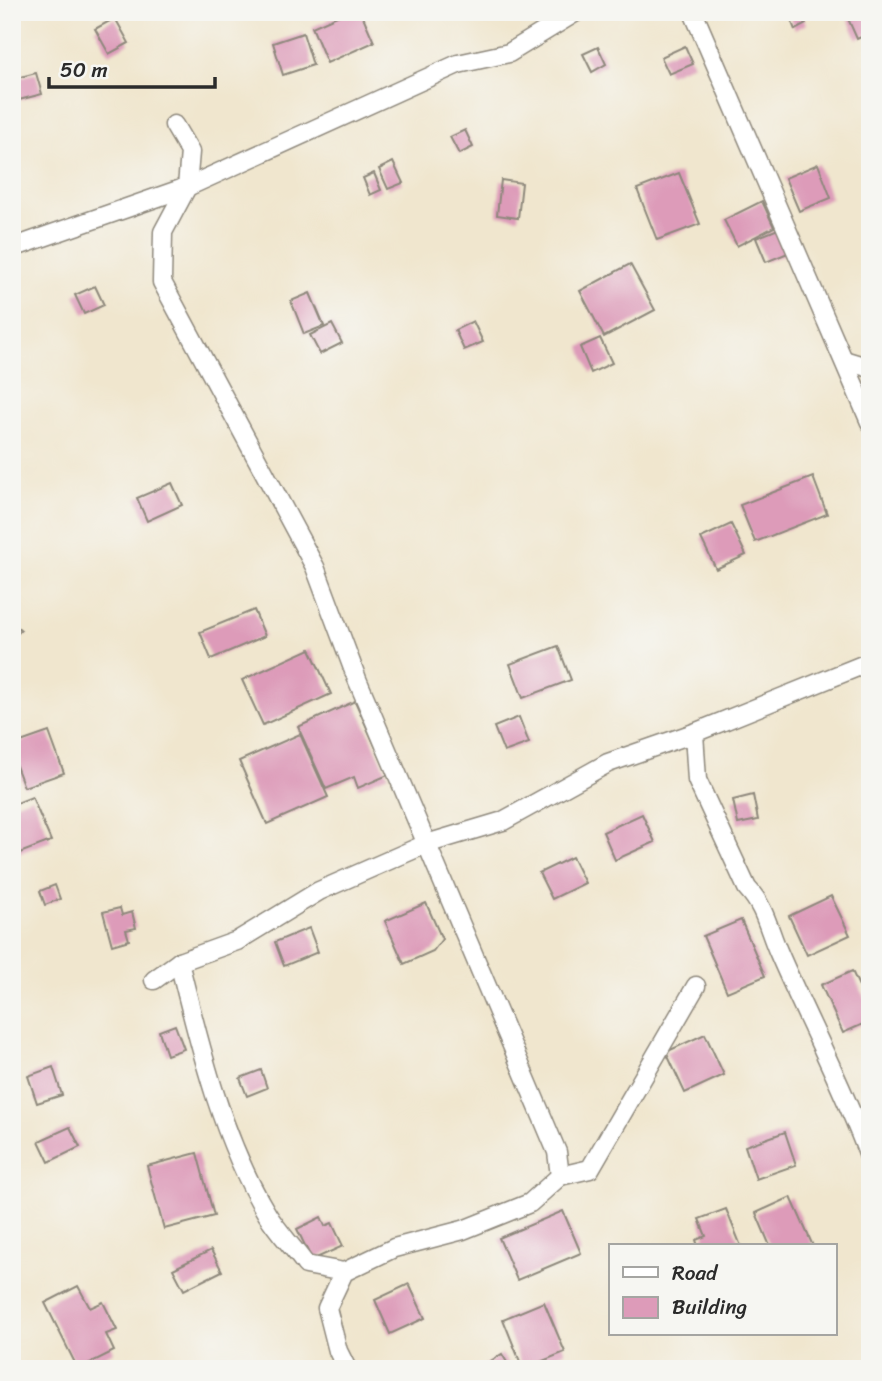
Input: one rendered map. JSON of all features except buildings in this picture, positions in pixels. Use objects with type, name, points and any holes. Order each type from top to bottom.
[{"type":"street","points":[[12,248],[187,187],[458,64],[509,53],[576,12]]},
{"type":"street","points":[[693,12],[870,422]]},
{"type":"street","points":[[174,125],[190,152],[187,187],[163,232],[162,282],[315,567],[426,844],[558,1152],[560,1176]]},
{"type":"street","points":[[844,360],[870,368]]},
{"type":"street","points":[[154,980],[179,962],[237,942],[319,891],[426,844],[503,821],[608,763],[694,733],[870,662]]},
{"type":"street","points":[[694,733],[697,780],[747,888],[760,902],[777,949],[845,1092],[870,1159]]},
{"type":"street","points":[[179,962],[197,1033],[243,1169],[268,1216],[306,1265],[344,1272],[394,1248],[463,1230],[530,1203],[560,1176],[590,1169],[696,986]]},
{"type":"street","points":[[344,1272],[327,1308],[338,1351],[347,1369]]}]
